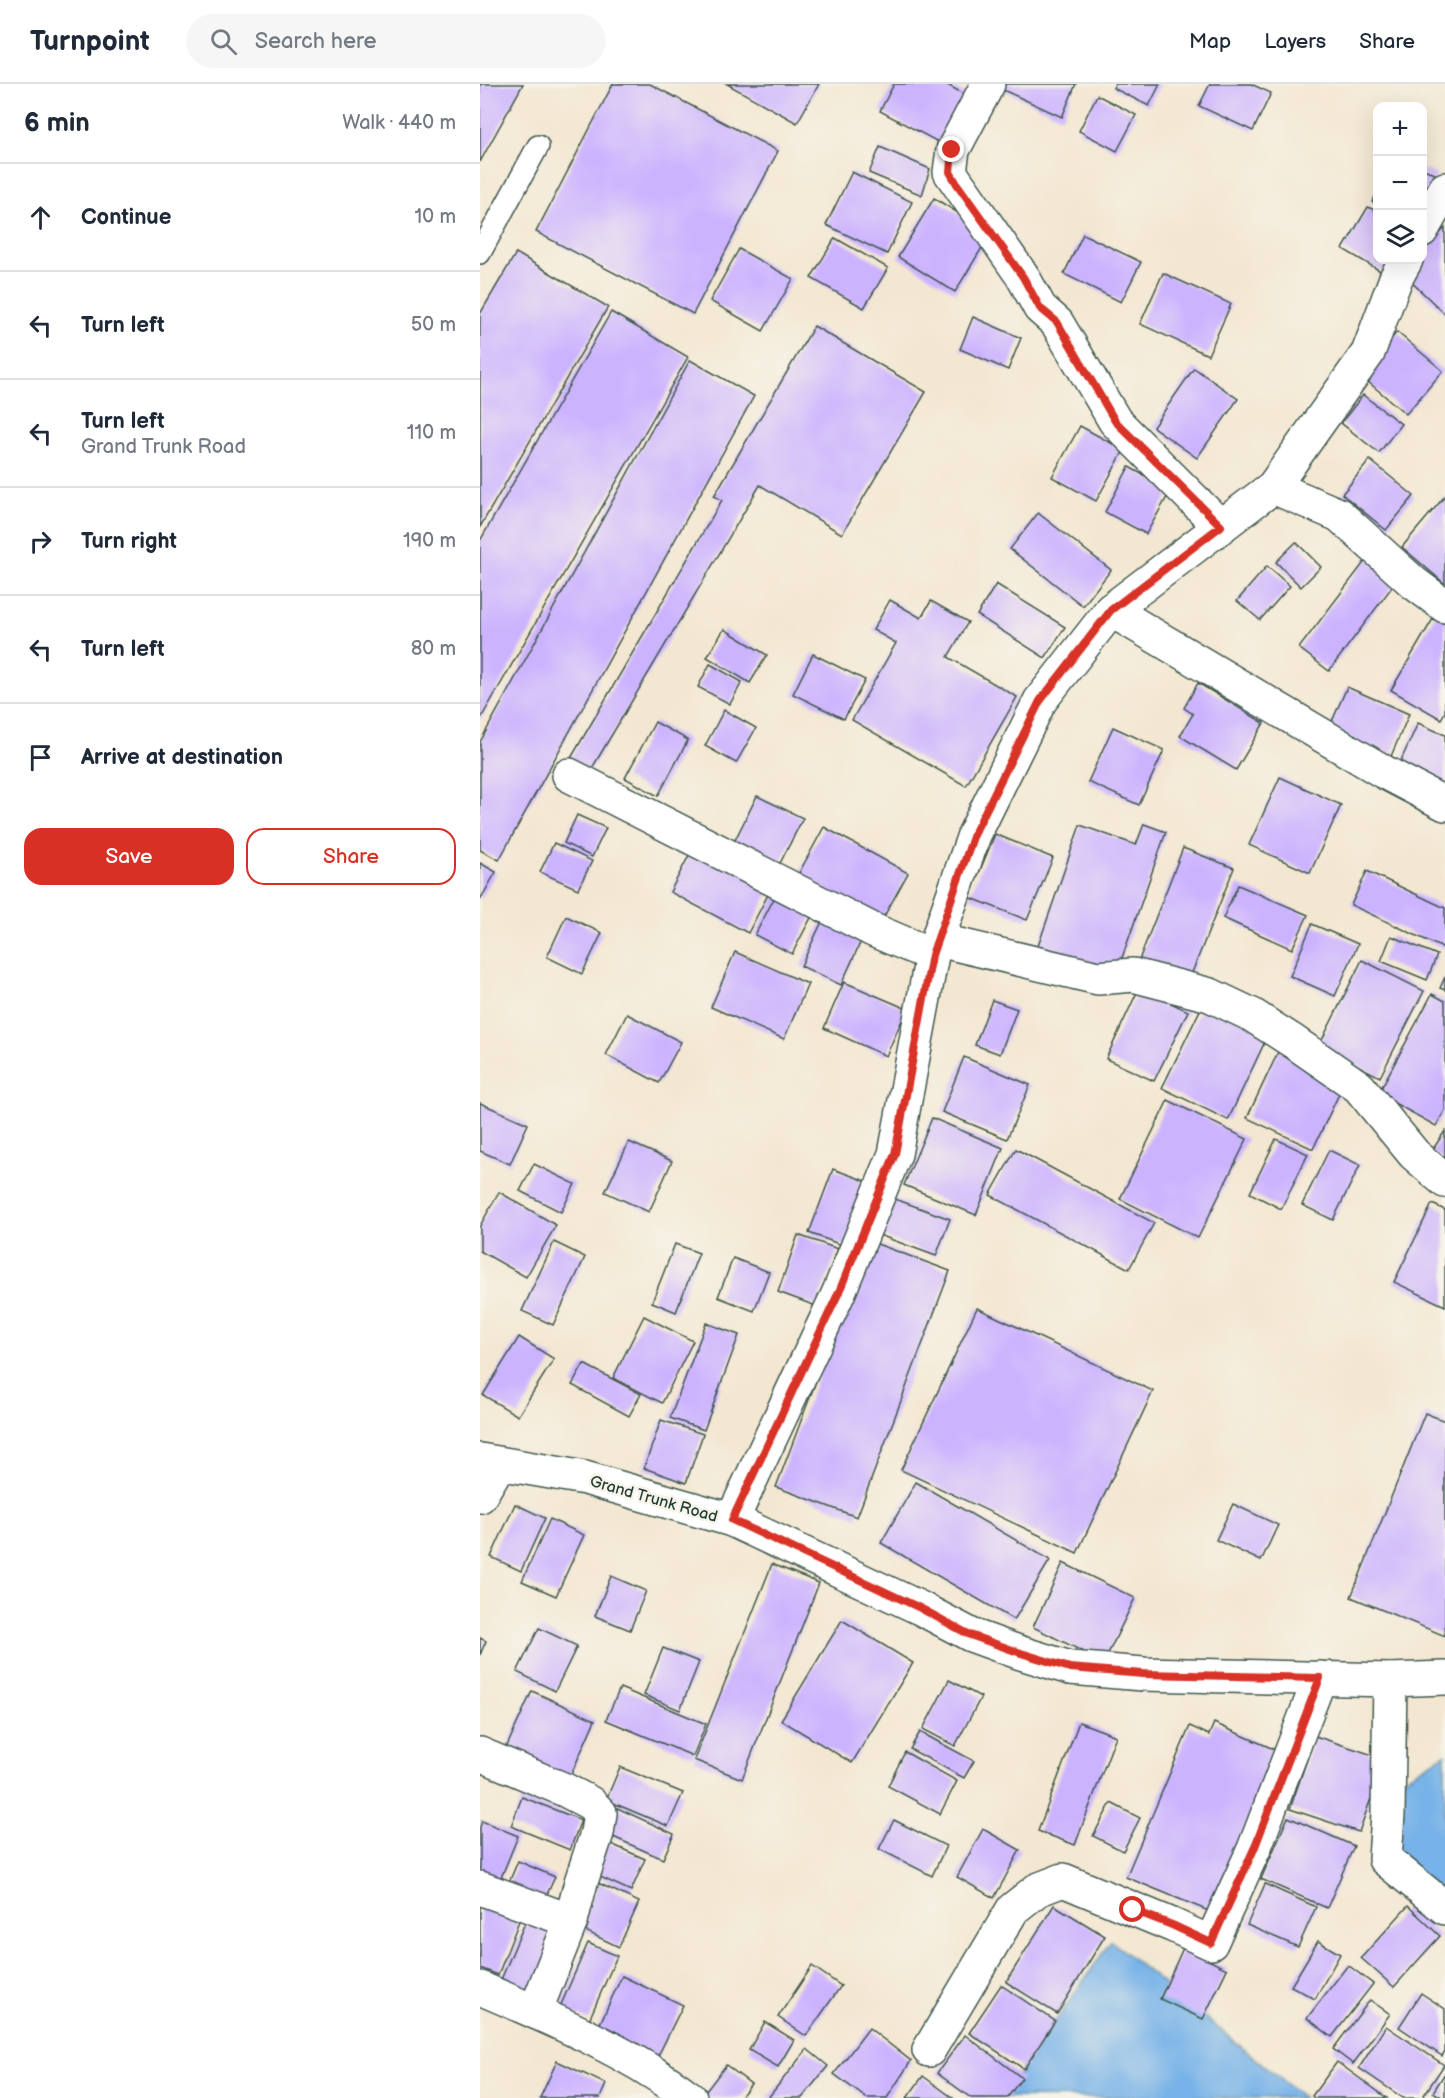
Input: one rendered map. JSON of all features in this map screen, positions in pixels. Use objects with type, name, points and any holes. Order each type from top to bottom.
[{"type":"street","points":[[988,84],[952,150],[950,172],[1023,277],[1040,308],[1057,322],[1115,421],[1221,526]]},
{"type":"street","points":[[1427,221],[1445,189]]},
{"type":"street","points":[[732,1520],[839,1292],[895,1154],[935,947],[974,834],[1040,701],[1111,610],[1273,487],[1368,353],[1396,278],[1404,264]]},
{"type":"street","points":[[1273,487],[1339,515],[1414,584],[1445,606]]},
{"type":"street","points":[[1111,610],[1384,772],[1445,804]]},
{"type":"street","points":[[569,775],[873,930],[935,947],[1098,978],[1133,975],[1210,995],[1252,1015],[1359,1087],[1414,1154],[1445,1181]]},
{"type":"street","points":[[480,1496],[489,1462]]},
{"type":"street","name":"Grand Trunk Road","points":[[489,1462],[585,1478],[732,1520],[920,1608],[970,1635],[1070,1668],[1143,1674],[1390,1680],[1445,1678]]},
{"type":"street","points":[[929,2050],[1013,1909],[1037,1890],[1063,1880],[1211,1943],[1254,1849],[1320,1678]]},
{"type":"street","points":[[1390,1680],[1388,1814],[1384,1859],[1445,1908]]},
{"type":"street","points":[[480,1754],[573,1794],[590,1803],[600,1813],[597,1833],[571,1921],[535,2012]]},
{"type":"street","points":[[480,1888],[571,1921]]},
{"type":"street","points":[[480,1988],[535,2012],[628,2058],[668,2081],[690,2098]]},
{"type":"lane","points":[[480,253],[538,146]]},
{"type":"water","points":[[1445,1754],[1445,1897],[1374,1848],[1384,1790]]},
{"type":"water","points":[[1111,1941],[1304,2098],[1003,2097]]},
{"type":"building","points":[[480,84],[523,84],[480,162]]},
{"type":"building","points":[[613,84],[650,84],[778,151],[693,314],[536,232]]},
{"type":"building","points":[[727,84],[819,84],[797,123]]},
{"type":"building","points":[[894,84],[946,84],[969,97],[953,150],[880,111]]},
{"type":"building","points":[[1003,84],[1076,84],[1062,117],[1001,89]]},
{"type":"building","points":[[1115,84],[1160,84],[1149,106],[1113,88]]},
{"type":"building","points":[[1210,84],[1251,84],[1271,93],[1253,131],[1199,106]]},
{"type":"building","points":[[1097,95],[1136,115],[1117,151],[1079,131]]},
{"type":"building","points":[[880,147],[930,169],[922,195],[869,173]]},
{"type":"building","points":[[1427,170],[1437,175],[1427,192]]},
{"type":"building","points":[[852,172],[912,202],[887,254],[826,225]]},
{"type":"building","points":[[934,198],[991,233],[955,292],[898,257]]},
{"type":"building","points":[[1368,207],[1373,210],[1373,264],[1401,264],[1392,278],[1343,249]]},
{"type":"building","points":[[1445,228],[1445,314],[1402,273],[1411,264],[1427,264],[1427,247]]},
{"type":"building","points":[[1083,234],[1141,262],[1121,302],[1064,274]]},
{"type":"building","points":[[835,238],[888,268],[864,308],[811,278]]},
{"type":"building","points":[[739,249],[793,279],[763,331],[710,301]]},
{"type":"building","points":[[516,253],[608,307],[480,527],[480,314]]},
{"type":"building","points":[[1163,273],[1231,304],[1208,355],[1140,324]]},
{"type":"building","points":[[611,312],[688,357],[480,720],[480,541]]},
{"type":"building","points":[[973,317],[1021,338],[1008,370],[960,349]]},
{"type":"building","points":[[814,326],[926,392],[842,534],[760,485],[591,770],[564,770],[722,500],[714,496]]},
{"type":"building","points":[[1397,332],[1443,371],[1406,414],[1360,375]]},
{"type":"building","points":[[690,360],[754,396],[499,860],[480,850],[480,742]]},
{"type":"building","points":[[1194,368],[1238,399],[1197,458],[1153,427]]},
{"type":"building","points":[[1363,395],[1401,424],[1379,453],[1341,423]]},
{"type":"building","points":[[1080,426],[1124,450],[1096,501],[1052,477]]},
{"type":"building","points":[[1370,460],[1414,496],[1386,530],[1342,494]]},
{"type":"building","points":[[1129,467],[1171,490],[1146,534],[1105,512]]},
{"type":"building","points":[[1445,496],[1445,584],[1402,547]]},
{"type":"building","points":[[1038,513],[1111,570],[1083,606],[1010,549]]},
{"type":"building","points":[[1296,542],[1321,567],[1301,587],[1276,562]]},
{"type":"building","points":[[1369,556],[1398,579],[1329,671],[1299,648]]},
{"type":"building","points":[[1267,566],[1290,586],[1260,620],[1237,601]]},
{"type":"building","points":[[996,584],[1065,627],[1045,658],[977,615]]},
{"type":"building","points":[[890,600],[921,618],[931,601],[968,622],[948,657],[1017,697],[966,786],[852,720],[896,643],[873,630]]},
{"type":"building","points":[[1437,612],[1445,617],[1445,712],[1441,719],[1391,690]]},
{"type":"building","points":[[724,629],[767,655],[750,683],[707,657]]},
{"type":"building","points":[[813,654],[865,680],[844,719],[793,694]]},
{"type":"building","points":[[710,664],[742,682],[730,704],[698,687]]},
{"type":"building","points":[[1198,683],[1264,723],[1236,770],[1180,736],[1193,714],[1184,708]]},
{"type":"building","points":[[1347,687],[1409,714],[1389,761],[1330,726]]},
{"type":"building","points":[[724,710],[756,728],[736,763],[705,746]]},
{"type":"building","points":[[655,722],[688,740],[658,796],[625,778]]},
{"type":"building","points":[[1418,723],[1445,735],[1445,788],[1398,767]]},
{"type":"building","points":[[1113,727],[1164,750],[1139,805],[1088,782]]},
{"type":"building","points":[[1280,777],[1341,805],[1310,873],[1249,845]]},
{"type":"building","points":[[757,796],[803,818],[774,875],[729,852]]},
{"type":"building","points":[[577,815],[606,828],[592,857],[564,843]]},
{"type":"building","points":[[1144,824],[1166,832],[1116,975],[1037,949],[1080,825],[1136,845]]},
{"type":"building","points":[[824,827],[908,873],[877,929],[793,884]]},
{"type":"building","points":[[995,834],[1053,858],[1027,920],[969,897]]},
{"type":"building","points":[[696,842],[774,883],[748,933],[670,892]]},
{"type":"building","points":[[554,843],[592,861],[578,889],[540,872]]},
{"type":"building","points":[[1183,848],[1234,868],[1187,985],[1137,965]]},
{"type":"building","points":[[480,863],[496,872],[480,900]]},
{"type":"building","points":[[1367,871],[1445,908],[1445,949],[1351,905]]},
{"type":"building","points":[[1238,885],[1308,915],[1292,949],[1223,918]]},
{"type":"building","points":[[780,887],[817,906],[792,954],[755,935]]},
{"type":"building","points":[[827,911],[866,930],[841,985],[801,966]]},
{"type":"building","points":[[566,916],[602,933],[582,974],[547,957]]},
{"type":"building","points":[[1312,924],[1358,944],[1335,996],[1290,976]]},
{"type":"building","points":[[1391,936],[1437,955],[1427,980],[1381,961]]},
{"type":"building","points":[[735,952],[808,984],[784,1039],[711,1007]]},
{"type":"building","points":[[1362,960],[1424,991],[1380,1077],[1319,1046]]},
{"type":"building","points":[[1445,977],[1445,990],[1440,988]]},
{"type":"building","points":[[844,982],[907,1009],[886,1056],[824,1028]]},
{"type":"building","points":[[1139,988],[1188,1011],[1154,1081],[1106,1059]]},
{"type":"building","points":[[1432,994],[1445,1001],[1445,1110],[1436,1126],[1378,1094]]},
{"type":"building","points":[[992,1000],[1017,1009],[1000,1054],[975,1045]]},
{"type":"building","points":[[1204,1002],[1269,1033],[1228,1120],[1162,1088]]},
{"type":"building","points":[[627,1014],[681,1042],[659,1083],[606,1055]]},
{"type":"building","points":[[1280,1048],[1346,1079],[1313,1149],[1247,1118]]},
{"type":"building","points":[[964,1057],[1030,1085],[1007,1139],[942,1112]]},
{"type":"building","points":[[1168,1100],[1247,1139],[1198,1238],[1120,1199]]},
{"type":"building","points":[[480,1103],[528,1124],[510,1164],[480,1151]]},
{"type":"building","points":[[932,1118],[1003,1148],[976,1215],[904,1185]]},
{"type":"building","points":[[1445,1131],[1445,1161],[1431,1152]]},
{"type":"building","points":[[1276,1139],[1308,1154],[1281,1209],[1250,1193]]},
{"type":"building","points":[[629,1142],[672,1161],[649,1212],[605,1192]]},
{"type":"building","points":[[1016,1149],[1154,1223],[1129,1269],[990,1195]]},
{"type":"building","points":[[1329,1150],[1360,1165],[1333,1220],[1302,1205]]},
{"type":"building","points":[[534,1164],[575,1184],[561,1212],[520,1191]]},
{"type":"building","points":[[833,1169],[874,1184],[850,1248],[809,1233]]},
{"type":"building","points":[[499,1192],[556,1225],[526,1277],[480,1251],[480,1226]]},
{"type":"building","points":[[884,1195],[950,1219],[936,1256],[871,1232]]},
{"type":"building","points":[[1432,1204],[1445,1210],[1445,1306],[1394,1282]]},
{"type":"building","points":[[798,1235],[838,1249],[816,1306],[778,1292]]},
{"type":"building","points":[[869,1241],[950,1271],[857,1517],[776,1487]]},
{"type":"building","points":[[554,1242],[585,1257],[553,1325],[522,1311]]},
{"type":"building","points":[[675,1244],[699,1253],[676,1312],[652,1302]]},
{"type":"building","points":[[733,1258],[769,1272],[754,1311],[718,1297]]},
{"type":"building","points":[[977,1308],[1153,1391],[1077,1553],[901,1470]]},
{"type":"building","points":[[644,1316],[693,1341],[662,1403],[613,1378]]},
{"type":"building","points":[[706,1323],[739,1335],[704,1430],[670,1418]]},
{"type":"building","points":[[519,1337],[554,1359],[518,1416],[483,1395]]},
{"type":"building","points":[[584,1364],[641,1394],[629,1416],[572,1385]]},
{"type":"building","points":[[1425,1413],[1445,1421],[1445,1636],[1351,1597]]},
{"type":"building","points":[[661,1420],[703,1434],[686,1483],[644,1468]]},
{"type":"building","points":[[916,1482],[1050,1560],[1014,1620],[881,1543]]},
{"type":"building","points":[[515,1504],[545,1518],[521,1571],[491,1557]]},
{"type":"building","points":[[1233,1504],[1278,1525],[1261,1561],[1216,1540]]},
{"type":"building","points":[[550,1519],[584,1535],[556,1596],[522,1581]]},
{"type":"building","points":[[1063,1563],[1135,1598],[1104,1662],[1033,1627]]},
{"type":"building","points":[[772,1564],[819,1583],[742,1779],[694,1760]]},
{"type":"building","points":[[611,1576],[646,1591],[630,1630],[595,1616]]},
{"type":"building","points":[[842,1620],[913,1663],[852,1763],[781,1720]]},
{"type":"building","points":[[539,1628],[577,1646],[555,1691],[517,1672]]},
{"type":"building","points":[[480,1638],[486,1641],[480,1655]]},
{"type":"building","points":[[663,1648],[699,1662],[680,1710],[644,1695]]},
{"type":"building","points":[[949,1680],[981,1697],[955,1746],[923,1729]]},
{"type":"building","points":[[620,1688],[706,1724],[693,1756],[606,1720]]},
{"type":"building","points":[[532,1691],[595,1720],[566,1786],[502,1757]]},
{"type":"building","points":[[1079,1722],[1116,1736],[1075,1845],[1038,1831]]},
{"type":"building","points":[[1214,1723],[1278,1751],[1211,1912],[1126,1877],[1190,1726],[1209,1735]]},
{"type":"building","points":[[920,1732],[974,1761],[964,1778],[910,1749]]},
{"type":"building","points":[[1315,1736],[1385,1759],[1359,1832],[1290,1809]]},
{"type":"building","points":[[905,1752],[957,1781],[940,1814],[888,1786]]},
{"type":"building","points":[[620,1767],[683,1793],[668,1826],[606,1800]]},
{"type":"building","points":[[522,1797],[581,1820],[570,1850],[511,1826]]},
{"type":"building","points":[[1111,1803],[1140,1818],[1123,1851],[1093,1836]]},
{"type":"building","points":[[613,1806],[674,1834],[663,1859],[602,1832]]},
{"type":"building","points":[[1288,1817],[1354,1846],[1327,1908],[1261,1879]]},
{"type":"building","points":[[894,1820],[946,1846],[932,1876],[879,1849]]},
{"type":"building","points":[[482,1821],[518,1836],[498,1885],[480,1878]]},
{"type":"building","points":[[983,1829],[1020,1850],[994,1898],[957,1877]]},
{"type":"building","points":[[602,1840],[645,1859],[631,1891],[587,1871]]},
{"type":"building","points":[[518,1861],[555,1877],[543,1903],[507,1887]]},
{"type":"building","points":[[598,1883],[639,1902],[619,1947],[579,1928]]},
{"type":"building","points":[[1265,1884],[1316,1907],[1298,1947],[1247,1925]]},
{"type":"building","points":[[480,1897],[522,1913],[498,1975],[480,1968]]},
{"type":"building","points":[[1054,1905],[1105,1936],[1057,2014],[1006,1982]]},
{"type":"building","points":[[1408,1906],[1440,1936],[1394,1987],[1361,1958]]},
{"type":"building","points":[[527,1918],[559,1932],[532,1996],[500,1982]]},
{"type":"building","points":[[1318,1941],[1340,1954],[1315,1999],[1291,1986]]},
{"type":"building","points":[[588,1943],[617,1956],[589,2020],[560,2007]]},
{"type":"building","points":[[1183,1948],[1227,1969],[1203,2019],[1160,1999]]},
{"type":"building","points":[[1348,1965],[1373,1984],[1332,2037],[1307,2018]]},
{"type":"building","points":[[812,1966],[841,1986],[806,2036],[778,2017]]},
{"type":"building","points":[[622,1976],[683,2005],[657,2058],[597,2030]]},
{"type":"building","points":[[1001,1985],[1055,2021],[1024,2069],[969,2033]]},
{"type":"building","points":[[1421,1993],[1445,2009],[1445,2051],[1442,2056],[1399,2027]]},
{"type":"building","points":[[1370,2000],[1390,2014],[1353,2064],[1333,2049]]},
{"type":"building","points":[[765,2022],[794,2040],[778,2067],[749,2050]]},
{"type":"building","points":[[1386,2026],[1444,2065],[1422,2098],[1403,2098],[1359,2068]]},
{"type":"building","points":[[869,2028],[911,2061],[887,2098],[866,2098],[834,2074]]},
{"type":"building","points":[[965,2035],[1022,2078],[1007,2098],[971,2098],[937,2073]]},
{"type":"building","points":[[807,2049],[828,2066],[802,2098],[768,2098]]},
{"type":"building","points":[[557,2061],[606,2084],[600,2098],[540,2098]]},
{"type":"building","points":[[1337,2062],[1387,2098],[1314,2098],[1312,2096]]},
{"type":"building","points":[[726,2065],[751,2084],[740,2098],[707,2098],[703,2095]]},
{"type":"building","points":[[1445,2073],[1445,2098],[1443,2098],[1433,2092]]},
{"type":"building","points":[[923,2076],[953,2098],[907,2098]]},
{"type":"route","points":[[952,150],[950,172],[957,184],[1023,277],[1040,308],[1057,322],[1115,421],[1221,526],[1111,610],[1040,701],[974,834],[932,955],[895,1154],[839,1292],[732,1520],[920,1608],[970,1635],[1070,1668],[1143,1674],[1320,1678],[1254,1849],[1211,1943],[1133,1910]]}]
